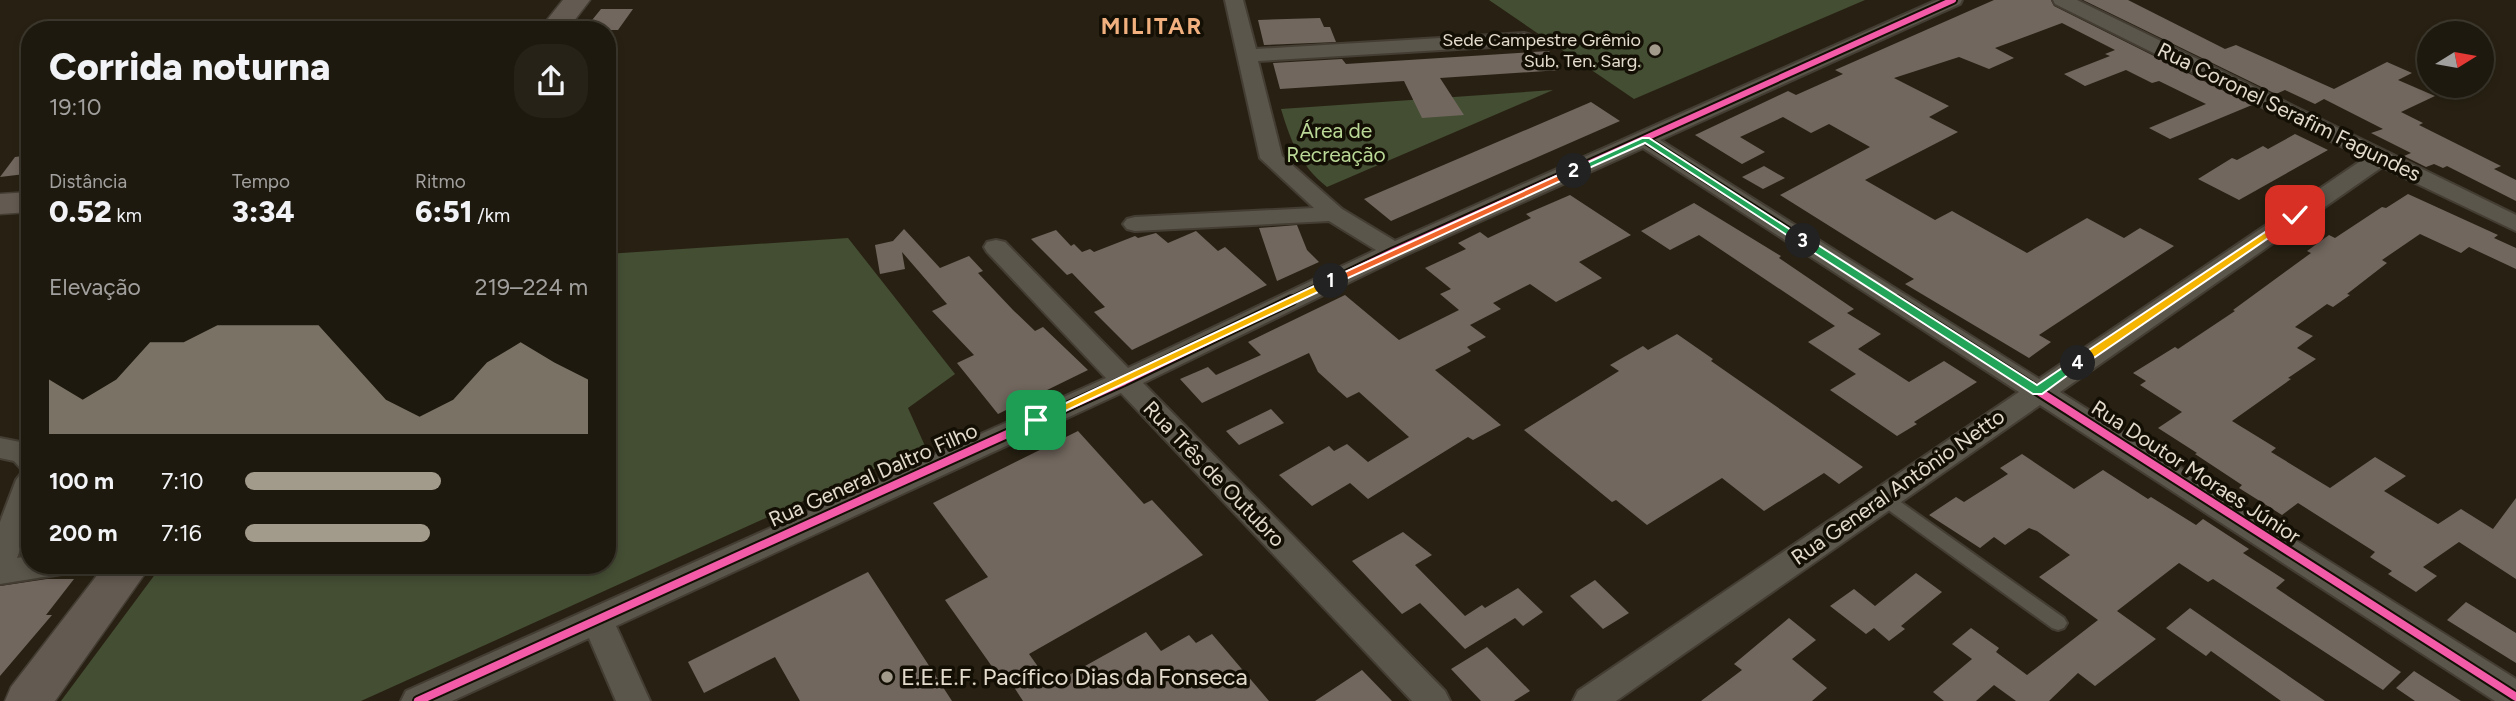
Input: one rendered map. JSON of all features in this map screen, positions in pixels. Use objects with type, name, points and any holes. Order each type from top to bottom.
[{"type":"street","points":[[560,21],[577,0]]},
{"type":"street","points":[[1234,0],[1272,158],[1334,214],[1394,251]]},
{"type":"street","name":"Rua General Daltro Filho","points":[[418,701],[1124,381],[1394,251],[1953,0]]},
{"type":"street","name":"Rua Coronel Serafim Fagundes","points":[[2062,0],[2516,224]]},
{"type":"street","points":[[1247,56],[1524,39]]},
{"type":"street","name":"Rua Doutor Moraes Júnior","points":[[1646,140],[2516,697]]},
{"type":"street","name":"Rua General Antônio Netto","points":[[1590,701],[2381,157]]},
{"type":"street","points":[[0,204],[21,203]]},
{"type":"street","points":[[1135,224],[1334,214]]},
{"type":"street","name":"Rua Três de Outubro","points":[[996,247],[1433,701]]},
{"type":"street","points":[[0,563],[21,461]]},
{"type":"street","points":[[0,572],[21,569]]},
{"type":"street","points":[[28,701],[123,574]]},
{"type":"street","points":[[597,619],[633,701]]},
{"type":"lane","points":[[1882,498],[2058,623]]},
{"type":"green space","name":"Sede Campestre Grêmio Sub. Ten. Sarg.","points":[[1489,0],[1865,0],[1634,99]]},
{"type":"green space","name":"Área de Recreação","points":[[1553,90],[1327,187],[1303,161],[1281,109]]},
{"type":"green space","points":[[848,238],[955,374],[908,408],[925,446],[361,701],[61,701],[155,574],[616,574],[616,253]]},
{"type":"building","points":[[1994,0],[2051,0],[2054,6],[2252,105],[2170,139],[2149,128],[2206,104],[2159,81],[2152,83],[2126,70],[2085,86],[2064,74],[2110,56],[2105,54],[2115,50],[2062,23],[1995,48],[2014,58],[1989,69],[1959,57],[1894,78],[1949,106],[1929,117],[1958,132],[1865,180],[1935,220],[1952,211],[2027,253],[2087,218],[2124,238],[2140,228],[2174,246],[2039,335],[2051,342],[2029,358],[1905,284],[1914,279],[1780,195],[1870,147],[1829,124],[1811,133],[1783,117],[1740,137],[1765,152],[1742,164],[1695,135],[1788,91],[1796,95],[1843,74],[1835,70]]},
{"type":"building","points":[[2083,0],[2128,0],[2225,49],[2236,45],[2334,89],[2387,62],[2412,73],[2398,80],[2417,88],[2417,98],[2431,98],[2401,112],[2423,123],[2419,125],[2501,166],[2494,169],[2516,180],[2516,201],[2447,166],[2443,168],[2434,164],[2426,167],[2404,156],[2411,153],[2371,133],[2383,129],[2324,99],[2315,104],[2285,90],[2276,94]]},
{"type":"building","points":[[601,9],[633,9],[618,30],[616,21],[591,21]]},
{"type":"building","points":[[1320,18],[1324,27],[1330,27],[1336,42],[1264,45],[1258,20]]},
{"type":"building","points":[[1549,51],[1560,70],[1440,78],[1464,115],[1422,118],[1404,81],[1280,89],[1273,63],[1342,59],[1346,64]]},
{"type":"building","points":[[1591,102],[1620,121],[1391,221],[1364,199]]},
{"type":"building","points":[[2295,134],[2328,150],[2239,200],[2198,179],[2232,158],[2237,160],[2263,146],[2268,149]]},
{"type":"building","points":[[21,156],[21,174],[0,177],[15,157]]},
{"type":"building","points":[[1764,166],[1785,178],[1763,189],[1742,177]]},
{"type":"building","points":[[2408,194],[2498,235],[2494,238],[2516,248],[2516,269],[2469,247],[2461,253],[2420,234],[2382,260],[2387,263],[2347,294],[2350,295],[2333,307],[2327,304],[2295,327],[2313,336],[2297,348],[2316,359],[2232,421],[2276,448],[2271,452],[2330,488],[2375,457],[2406,476],[2384,491],[2438,524],[2461,509],[2493,529],[2516,498],[2516,579],[2459,542],[2423,567],[2437,576],[2416,592],[2388,574],[2392,571],[2370,557],[2375,552],[2298,503],[2282,515],[2239,488],[2242,485],[2158,428],[2182,412],[2140,385],[2146,381],[2133,373],[2175,347],[2178,349],[2235,311],[2233,310],[2311,253],[2307,251],[2329,235],[2335,238],[2382,207],[2386,208]]},
{"type":"building","points":[[1570,195],[1631,235],[1579,262],[1602,278],[1556,302],[1530,284],[1493,303],[1501,309],[1470,325],[1486,337],[1467,347],[1471,351],[1435,370],[1501,425],[1473,440],[1468,437],[1368,499],[1350,483],[1312,506],[1279,475],[1329,446],[1334,451],[1347,444],[1368,462],[1409,437],[1359,392],[1347,398],[1318,372],[1309,353],[1202,403],[1180,379],[1208,367],[1216,375],[1261,355],[1248,342],[1345,295],[1399,340],[1459,310],[1440,294],[1451,289],[1425,268],[1466,249],[1458,243],[1480,232],[1488,238],[1531,218],[1526,214]]},
{"type":"building","points":[[1694,203],[1781,256],[1779,258],[1854,309],[1847,313],[1881,334],[1858,349],[1909,382],[1944,361],[1977,382],[1897,436],[1830,390],[1856,374],[1808,342],[1835,326],[1699,235],[1670,250],[1641,231]]},
{"type":"building","points":[[1297,225],[1307,250],[1319,262],[1277,281],[1259,228]]},
{"type":"building","points":[[904,229],[940,268],[969,256],[983,271],[978,273],[1013,310],[1035,331],[1043,327],[1088,370],[998,414],[957,363],[974,355],[932,311],[947,304],[902,252],[905,269],[880,274],[875,245],[893,241]]},
{"type":"building","points":[[1056,230],[1071,246],[1074,244],[1082,252],[1090,249],[1094,252],[1135,236],[1138,238],[1156,233],[1168,243],[1196,231],[1218,251],[1225,247],[1267,285],[1132,350],[1094,312],[1105,307],[1072,273],[1067,275],[1031,239]]},
{"type":"building","points":[[1677,334],[1713,359],[1711,361],[1863,467],[1839,484],[1824,473],[1764,511],[1722,478],[1647,525],[1616,500],[1612,502],[1524,430],[1619,371],[1610,365],[1643,346],[1648,350]]},
{"type":"building","points":[[1271,409],[1284,423],[1239,445],[1226,431]]},
{"type":"building","points":[[1078,431],[1144,504],[1152,500],[1203,555],[1029,654],[1051,685],[1146,632],[1161,651],[1189,635],[1196,643],[1212,634],[1269,701],[1023,701],[1004,672],[998,675],[945,600],[988,577],[933,503]]},
{"type":"building","points":[[2022,454],[2074,489],[2103,470],[2196,525],[2203,519],[2249,549],[2243,553],[2285,580],[2276,588],[2401,672],[2383,690],[2213,579],[2208,582],[2179,563],[2117,611],[2156,639],[2095,686],[2078,673],[2049,701],[2016,701],[1994,685],[1976,701],[1944,701],[1933,692],[1972,659],[1952,644],[1971,628],[1999,648],[1996,652],[2027,675],[2098,620],[2039,577],[2070,555],[2037,531],[2029,528],[2005,545],[1994,537],[1980,548],[1929,515],[1956,497],[1964,502],[2008,474],[2000,468]]},
{"type":"building","points":[[1403,532],[1432,555],[1415,565],[1465,616],[1482,605],[1485,608],[1518,588],[1543,612],[1523,626],[1515,618],[1465,649],[1420,603],[1402,614],[1352,561]]},
{"type":"building","points":[[868,572],[952,701],[800,701],[775,657],[704,693],[688,662]]},
{"type":"building","points":[[1916,573],[1942,592],[1901,626],[1905,629],[1889,641],[1874,628],[1866,634],[1830,606],[1854,589],[1875,606]]},
{"type":"building","points":[[47,579],[74,579],[46,615],[52,615],[0,676],[0,586]]},
{"type":"building","points":[[1595,580],[1629,613],[1603,629],[1570,596]]},
{"type":"building","points":[[2466,602],[2516,633],[2516,663],[2447,620]]},
{"type":"building","points":[[2190,608],[2325,701],[2281,701],[2211,651],[2206,656],[2166,628]]},
{"type":"building","points":[[1789,618],[1816,640],[1792,659],[1827,688],[1812,701],[1701,701],[1742,670],[1734,664]]},
{"type":"building","points":[[1487,647],[1530,691],[1514,701],[1481,701],[1451,669]]},
{"type":"building","points":[[1362,670],[1392,701],[1315,701]]},
{"type":"building","points":[[2414,671],[2461,701],[2415,701],[2396,688]]},
{"type":"cycle path","points":[[418,701],[1124,381],[1394,251],[1953,0]]},
{"type":"cycle path","points":[[1646,140],[2516,697]]},
{"type":"place","name":"Sede Campestre Grêmio Sub. Ten. Sarg.","points":[[1655,50]]},
{"type":"place","name":"E.E.E.F. Pacífico Dias da Fonseca","points":[[887,677]]},
{"type":"district","name":"MILITAR","points":[[1152,26]]},
{"type":"route","points":[[1036,420],[1124,381],[1394,251],[1646,140],[2038,391],[2295,215]]}]
